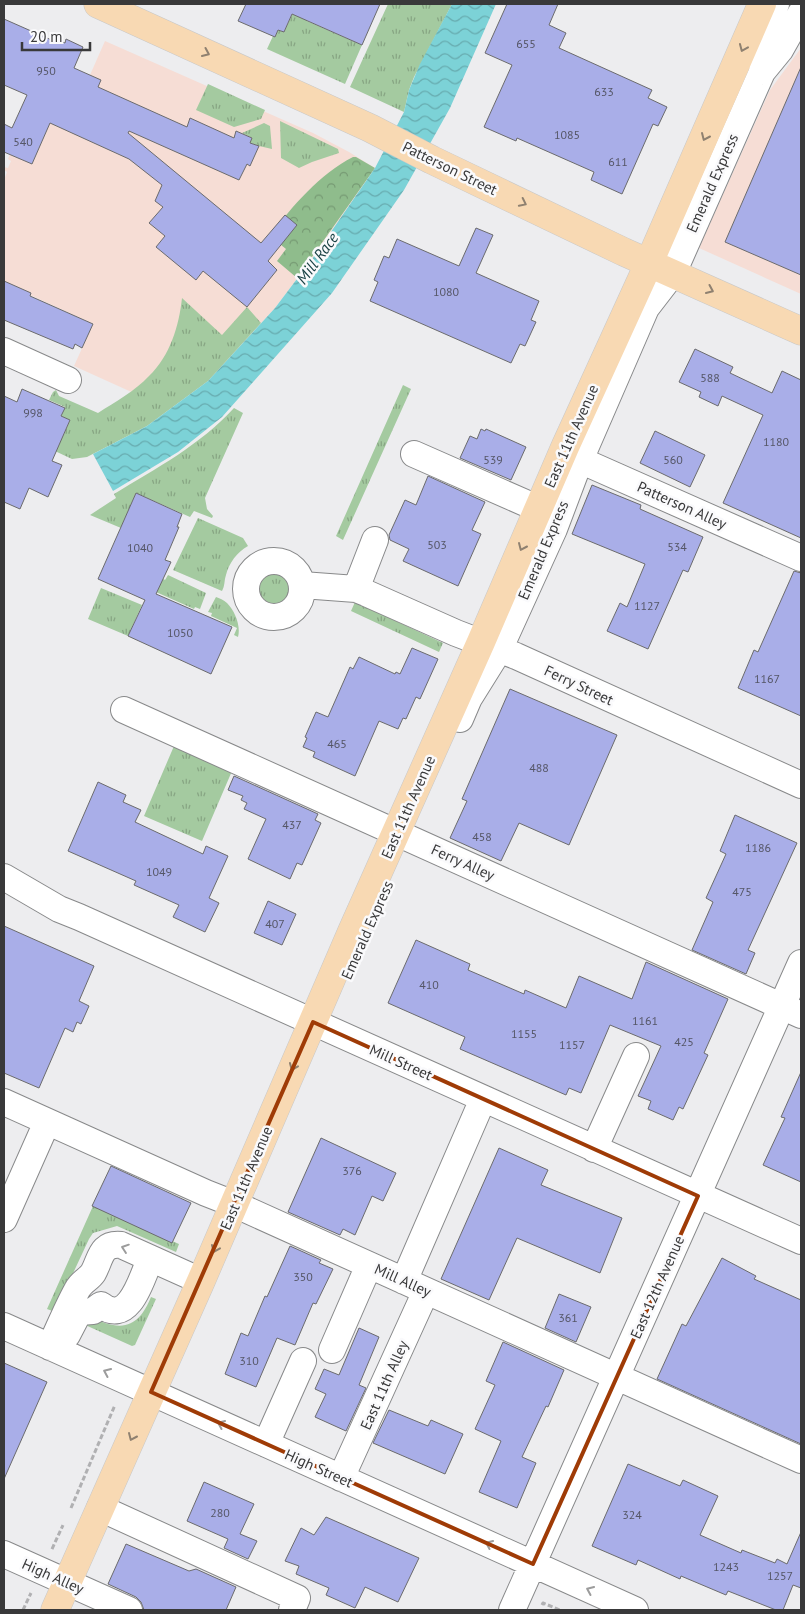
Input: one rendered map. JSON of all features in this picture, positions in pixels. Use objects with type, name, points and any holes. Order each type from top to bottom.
[{"type":"main road","name":"Patterson Street","points":[[98,4],[370,128],[432,160],[661,268],[801,331]]},
{"type":"main road","name":"East 11th Avenue","points":[[54,1610],[201,1281],[312,1022],[403,835],[490,646],[539,509],[571,456],[661,268],[762,4]]},
{"type":"street","name":"Emerald Express","points":[[762,72],[765,29],[776,4]]},
{"type":"street","name":"Emerald Express","points":[[661,268],[762,72],[780,50],[801,13]]},
{"type":"street","points":[[4,351],[68,380]]},
{"type":"street","points":[[414,454],[539,509]]},
{"type":"street","name":"Emerald Express","points":[[490,646],[554,529],[571,456]]},
{"type":"street","name":"Patterson Alley","points":[[571,456],[801,558]]},
{"type":"street","points":[[356,589],[375,540]]},
{"type":"street","name":"Ferry Street","points":[[302,585],[356,589],[490,646],[801,785]]},
{"type":"street","name":"Ferry Alley","points":[[124,710],[792,1011]]},
{"type":"street","name":"Mill Street","points":[[4,877],[66,912],[801,1241]]},
{"type":"street","name":"East 12th Avenue","points":[[512,1610],[698,1196],[792,1011],[801,963]]},
{"type":"street","points":[[594,1149],[636,1056]]},
{"type":"street","name":"East 11th Alley","points":[[341,1478],[415,1286],[483,1099]]},
{"type":"street","name":"Mill Alley","points":[[4,1102],[801,1460]]},
{"type":"street","points":[[4,1219],[46,1122]]},
{"type":"street","points":[[150,1259],[132,1299],[124,1308],[112,1312],[97,1301],[92,1289],[92,1275],[101,1255],[111,1245],[121,1245],[201,1281]]},
{"type":"street","points":[[332,1350],[370,1265]]},
{"type":"street","points":[[55,1349],[78,1288],[85,1279],[92,1275]]},
{"type":"street","points":[[55,1349],[78,1313],[93,1311],[102,1305]]},
{"type":"street","name":"High Street","points":[[4,1326],[635,1610]]},
{"type":"street","points":[[266,1444],[303,1361]]},
{"type":"street","points":[[100,1508],[297,1598],[292,1610]]},
{"type":"street","name":"High Alley","points":[[4,1554],[129,1610]]},
{"type":"path","points":[[67,1515],[115,1405]]},
{"type":"path","points":[[23,1610],[63,1524]]},
{"type":"path","points":[[543,1603],[560,1610]]},
{"type":"highlighted area","points":[[313,1022],[698,1196],[533,1564],[151,1392]]},
{"type":"shaded area","points":[[105,41],[313,133],[375,168],[315,255],[275,308],[208,381],[169,409],[74,366],[93,324],[4,283],[4,180],[7,172],[4,170],[4,167],[8,168],[11,161],[8,159],[10,154],[53,115],[90,75]]},
{"type":"shaded area","points":[[801,48],[801,294],[699,248],[770,90]]},
{"type":"green space","points":[[297,4],[315,4],[307,21],[362,45],[345,84],[267,49],[278,30],[284,32]]},
{"type":"green space","points":[[388,4],[452,4],[414,77],[404,112],[350,87]]},
{"type":"green space","points":[[208,84],[265,110],[261,119],[234,127],[196,110]]},
{"type":"green space","points":[[280,121],[338,149],[339,153],[299,168],[281,158]]},
{"type":"green space","points":[[264,123],[270,126],[272,149],[250,143],[252,138],[242,133]]},
{"type":"green space","points":[[353,157],[375,168],[297,278],[277,261],[286,249],[270,236],[307,192],[329,172]]},
{"type":"green space","points":[[182,298],[222,335],[247,307],[261,323],[208,381],[147,426],[87,457],[72,459],[42,445],[54,430],[64,434],[70,420],[61,416],[65,407],[49,400],[56,390],[59,396],[98,413],[131,391],[149,376],[168,350],[179,319]]},
{"type":"green space","points":[[403,385],[411,389],[343,540],[336,536]]},
{"type":"green space","points":[[234,408],[243,413],[205,498],[207,509],[213,516],[212,518],[194,511],[190,517],[136,493],[121,528],[90,515],[116,498],[114,494],[192,445]]},
{"type":"green space","points":[[198,518],[243,538],[248,546],[240,551],[231,562],[222,591],[173,570]]},
{"type":"green space","points":[[274,574],[286,579],[291,591],[286,603],[274,608],[262,603],[257,591],[262,579]]},
{"type":"green space","points":[[168,575],[206,593],[200,609],[195,607],[194,609],[156,592],[162,578],[165,580]]},
{"type":"green space","points":[[101,588],[142,605],[128,636],[88,619]]},
{"type":"green space","points":[[216,597],[226,602],[233,610],[238,624],[238,637],[234,635],[237,628],[211,616],[212,613],[208,612]]},
{"type":"green space","points":[[355,602],[443,643],[439,652],[351,611]]},
{"type":"green space","points":[[177,739],[235,764],[202,841],[144,816]]},
{"type":"green space","points":[[93,1206],[179,1244],[176,1252],[117,1226],[93,1233],[55,1312],[47,1309]]},
{"type":"green space","points":[[151,1297],[156,1299],[135,1345],[132,1346],[83,1324],[94,1319],[113,1325],[127,1325],[137,1319]]},
{"type":"water","name":"Mill Race","points":[[452,4],[496,4],[450,108],[404,190],[332,293],[222,417],[178,452],[113,491],[93,454],[147,426],[208,381],[275,308],[315,255],[375,168],[404,112],[409,90],[420,64]]},
{"type":"building","points":[[246,4],[380,4],[362,45],[292,14],[284,32],[278,30],[275,37],[238,21]]},
{"type":"building","points":[[507,4],[558,4],[549,25],[566,33],[559,48],[652,90],[648,98],[667,107],[658,126],[653,124],[622,194],[591,180],[594,172],[517,138],[516,141],[484,127],[512,65],[485,53]]},
{"type":"building","points":[[4,19],[56,42],[57,40],[65,43],[66,39],[83,47],[74,68],[101,80],[98,87],[187,127],[190,118],[234,138],[236,131],[252,138],[250,143],[259,146],[250,166],[247,164],[239,180],[129,131],[128,133],[261,243],[285,215],[297,225],[268,261],[277,270],[247,307],[203,271],[196,280],[156,247],[165,236],[149,223],[163,207],[155,201],[162,185],[129,159],[50,123],[32,164],[4,152],[4,124],[12,128],[27,95],[4,85]]},
{"type":"building","points":[[801,67],[801,275],[725,242]]},
{"type":"building","points":[[476,228],[493,235],[476,273],[539,301],[531,320],[536,322],[525,346],[520,344],[511,363],[370,301],[378,282],[374,280],[384,256],[389,258],[397,239],[459,266]]},
{"type":"building","points":[[4,281],[31,293],[30,296],[93,324],[82,348],[75,344],[73,349],[4,320]]},
{"type":"building","points":[[695,349],[733,367],[730,373],[772,393],[782,371],[801,380],[801,538],[723,503],[763,415],[722,396],[718,406],[699,397],[701,392],[679,382]]},
{"type":"building","points":[[22,389],[65,408],[61,416],[70,420],[52,461],[62,465],[48,497],[29,488],[20,509],[4,502],[4,396],[17,402]]},
{"type":"building","points":[[481,429],[485,431],[486,429],[526,447],[511,480],[460,458],[470,436],[477,439]]},
{"type":"building","points":[[655,431],[705,455],[690,487],[640,463]]},
{"type":"building","points":[[428,476],[485,502],[472,530],[481,534],[458,586],[403,561],[409,549],[390,540],[389,535],[405,500],[416,505]]},
{"type":"building","points":[[592,485],[641,505],[640,509],[703,537],[688,572],[683,570],[648,649],[607,631],[620,603],[627,607],[645,564],[572,534]]},
{"type":"building","points":[[136,493],[182,514],[177,527],[179,527],[165,560],[171,562],[156,594],[232,627],[211,674],[128,636],[145,600],[98,579]]},
{"type":"building","points":[[794,571],[801,573],[801,716],[738,688],[754,650],[758,652]]},
{"type":"building","points":[[412,648],[438,659],[420,699],[416,697],[406,719],[403,718],[398,729],[379,721],[355,776],[313,757],[315,752],[303,747],[307,738],[305,737],[316,712],[328,717],[350,667],[353,669],[359,657],[395,674],[396,672],[400,674]]},
{"type":"building","points":[[510,689],[617,735],[569,845],[519,823],[501,861],[450,838],[467,801],[462,799]]},
{"type":"building","points":[[234,776],[318,814],[315,820],[321,823],[302,865],[297,863],[290,879],[248,859],[266,819],[244,809],[247,803],[241,800],[243,796],[228,790]]},
{"type":"building","points":[[98,782],[126,795],[123,802],[141,810],[135,822],[203,854],[206,846],[228,856],[209,898],[219,903],[205,932],[173,917],[179,905],[134,885],[136,881],[68,851]]},
{"type":"building","points":[[735,815],[797,843],[748,950],[755,953],[746,974],[692,950],[713,902],[706,898],[726,854],[720,851]]},
{"type":"building","points":[[268,901],[296,914],[282,945],[254,933]]},
{"type":"building","points":[[4,926],[94,966],[79,1001],[89,1006],[81,1024],[77,1022],[73,1032],[65,1028],[39,1088],[4,1073]]},
{"type":"building","points":[[416,940],[470,964],[468,970],[524,994],[525,990],[566,1008],[579,976],[632,999],[646,962],[728,999],[704,1053],[708,1055],[683,1109],[679,1107],[673,1120],[648,1109],[651,1101],[638,1096],[661,1046],[610,1025],[581,1093],[569,1088],[566,1095],[460,1049],[465,1037],[388,1003]]},
{"type":"building","points":[[801,1072],[801,1182],[763,1165],[785,1118],[781,1117]]},
{"type":"building","points":[[321,1138],[396,1173],[383,1201],[372,1196],[355,1235],[343,1229],[340,1235],[288,1212]]},
{"type":"building","points":[[499,1148],[548,1170],[541,1185],[622,1218],[600,1273],[517,1238],[489,1300],[441,1279]]},
{"type":"building","points":[[111,1166],[191,1203],[172,1243],[92,1206]]},
{"type":"building","points":[[290,1246],[321,1260],[319,1263],[333,1269],[316,1304],[313,1303],[295,1345],[277,1338],[256,1387],[225,1374],[241,1333],[248,1336],[265,1296],[267,1297]]},
{"type":"building","points":[[722,1258],[756,1276],[754,1279],[801,1300],[801,1444],[657,1379],[682,1324],[686,1326]]},
{"type":"building","points":[[559,1294],[591,1307],[576,1342],[545,1328]]},
{"type":"building","points":[[359,1328],[379,1337],[359,1385],[366,1388],[346,1431],[315,1417],[326,1394],[315,1389],[324,1369],[339,1375]]},
{"type":"building","points":[[503,1342],[564,1370],[548,1407],[546,1406],[522,1457],[536,1463],[517,1508],[479,1492],[501,1441],[475,1429],[495,1385],[486,1381]]},
{"type":"building","points":[[4,1363],[47,1382],[4,1479]]},
{"type":"building","points":[[389,1410],[428,1426],[431,1420],[463,1434],[445,1474],[373,1443]]},
{"type":"building","points":[[628,1464],[680,1486],[683,1480],[718,1496],[700,1535],[741,1553],[742,1550],[775,1563],[777,1559],[787,1564],[801,1532],[801,1588],[793,1585],[783,1610],[776,1610],[728,1591],[726,1595],[681,1576],[680,1579],[638,1560],[636,1565],[592,1546]]},
{"type":"building","points":[[204,1482],[254,1504],[240,1534],[257,1541],[248,1559],[224,1548],[228,1539],[187,1521]]},
{"type":"building","points":[[326,1517],[419,1558],[398,1602],[365,1587],[355,1608],[326,1595],[329,1588],[296,1574],[299,1566],[285,1561],[301,1528],[314,1535]]},
{"type":"building","points":[[126,1544],[189,1571],[196,1569],[236,1587],[226,1610],[144,1610],[141,1602],[136,1597],[108,1584]]}]
